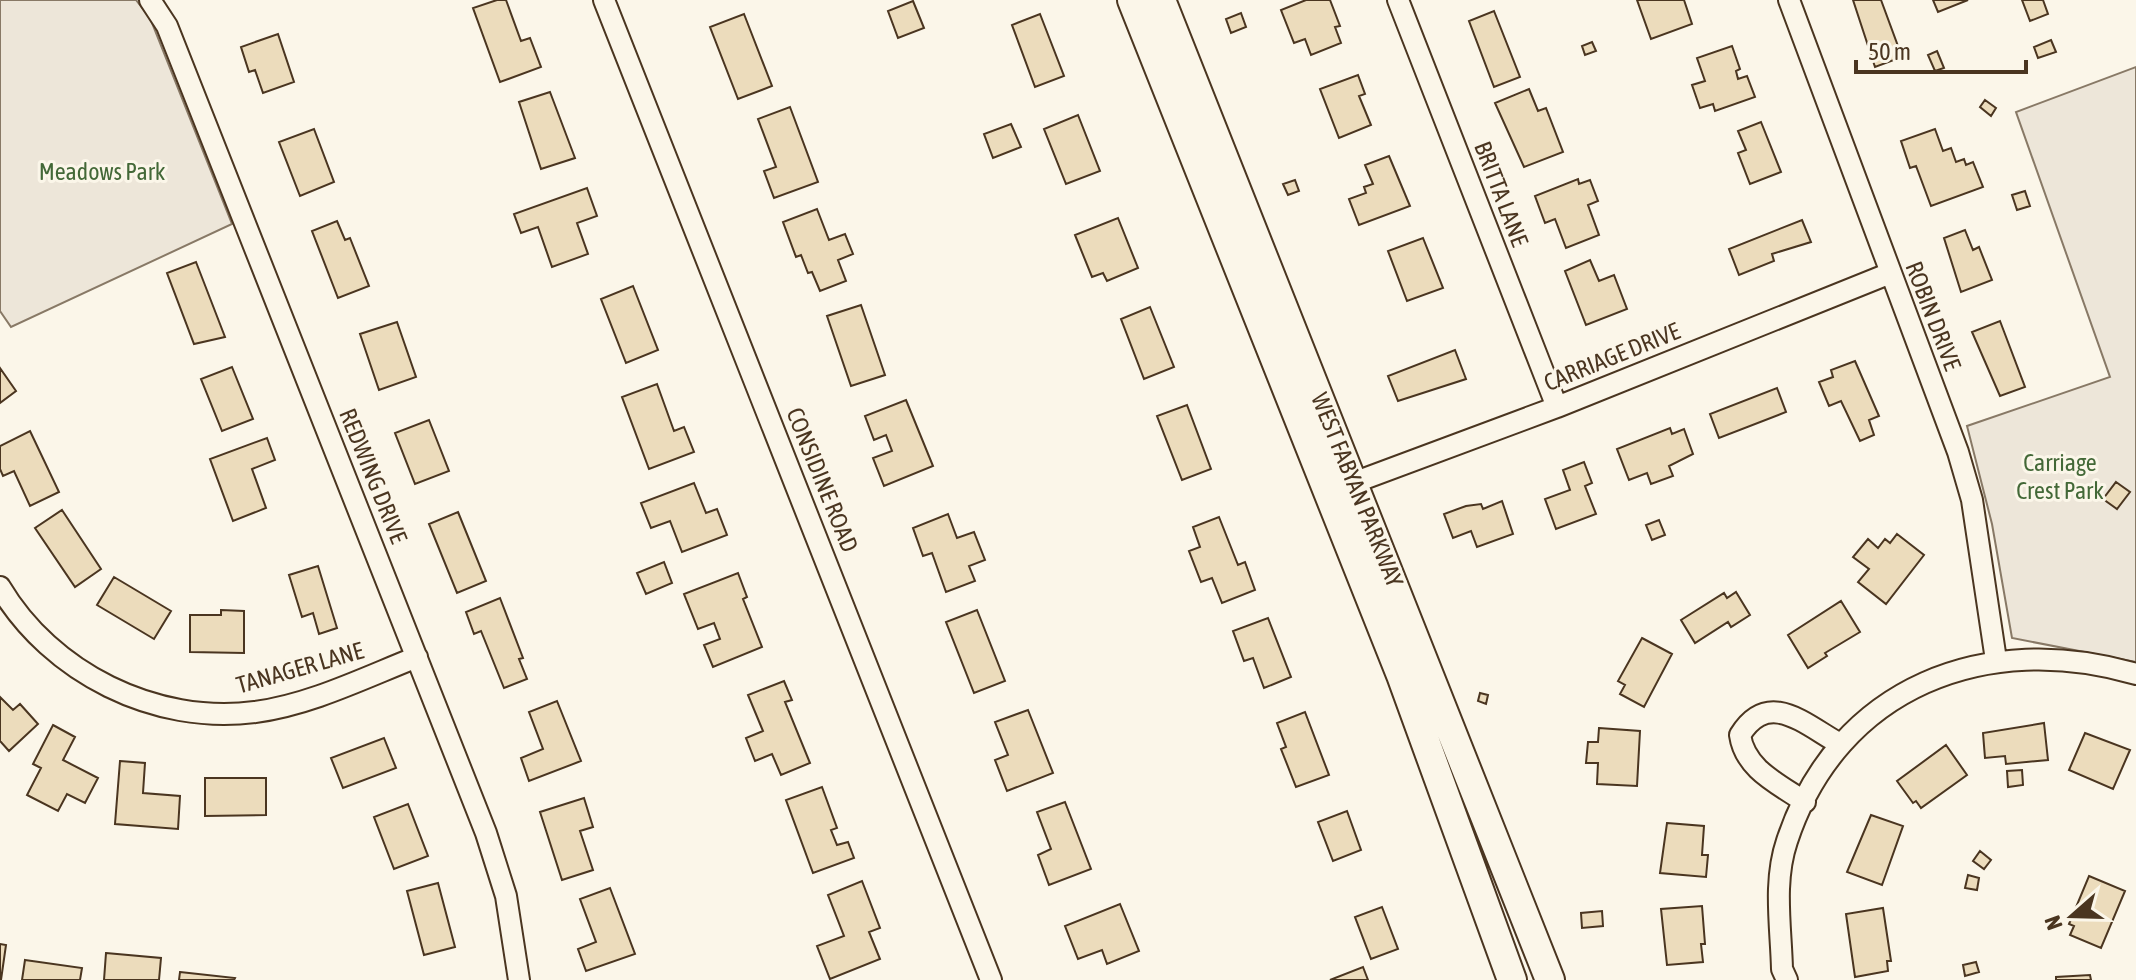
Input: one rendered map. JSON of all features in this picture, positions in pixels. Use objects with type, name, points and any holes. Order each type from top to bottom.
[{"type":"main road","name":"WEST FABYAN PARKWAY","points":[[1132,0],[1401,675],[1512,980]]},
{"type":"main road","name":"WEST FABYAN PARKWAY","points":[[1161,0],[1550,980]]},
{"type":"street","name":"REDWING DRIVE","points":[[150,0],[167,26],[486,833],[506,896],[519,980]]},
{"type":"street","name":"CONSIDINE ROAD","points":[[604,0],[991,980]]},
{"type":"street","name":"BRITTA LANE","points":[[1398,0],[1557,407]]},
{"type":"street","name":"ROBIN DRIVE","points":[[1789,0],[1888,274],[1958,452],[1972,500],[1996,660]]},
{"type":"street","name":"CARRIAGE DRIVE","points":[[1353,483],[1557,407],[1888,274]]},
{"type":"street","name":"TANAGER LANE","points":[[0,587],[9,602],[59,654],[100,683],[138,700],[178,711],[217,715],[258,712],[336,689],[417,657]]},
{"type":"street","points":[[1787,980],[1782,969],[1779,882],[1787,842],[1820,771],[1840,744],[1880,709],[1924,681],[1960,667],[1996,660],[2054,658],[2102,664],[2136,674]]},
{"type":"street","points":[[1805,802],[1754,767],[1742,752],[1740,735],[1751,718],[1768,711],[1790,716],[1840,744]]},
{"type":"green space","name":"Meadows Park","points":[[0,0],[136,0],[150,18],[232,224],[11,327],[0,311]]},
{"type":"green space","name":"Carriage Crest Park","points":[[2136,67],[2136,662],[2012,638],[1992,524],[1967,426],[2110,377],[2016,112]]},
{"type":"building","points":[[506,0],[521,41],[530,38],[541,67],[500,82],[473,8]]},
{"type":"building","points":[[1306,0],[1330,0],[1340,26],[1335,27],[1341,43],[1311,55],[1305,39],[1294,43],[1281,10]]},
{"type":"building","points":[[1637,0],[1684,0],[1692,24],[1651,39]]},
{"type":"building","points":[[1853,0],[1881,0],[1902,57],[1875,67]]},
{"type":"building","points":[[1933,0],[1968,0],[1938,12]]},
{"type":"building","points":[[2022,0],[2043,0],[2048,14],[2030,21]]},
{"type":"building","points":[[913,1],[924,28],[898,38],[888,11]]},
{"type":"building","points":[[1494,11],[1520,77],[1494,87],[1469,21]]},
{"type":"building","points":[[1241,13],[1246,27],[1231,33],[1226,19]]},
{"type":"building","points":[[744,14],[772,86],[738,99],[710,27]]},
{"type":"building","points":[[1040,14],[1064,76],[1035,87],[1012,25]]},
{"type":"building","points":[[278,34],[294,82],[263,93],[255,70],[249,72],[241,47]]},
{"type":"building","points":[[2051,40],[2056,52],[2038,58],[2034,47]]},
{"type":"building","points":[[1592,42],[1596,51],[1585,55],[1582,46]]},
{"type":"building","points":[[1732,46],[1740,69],[1736,71],[1738,79],[1747,76],[1755,97],[1715,111],[1713,104],[1700,108],[1692,85],[1705,81],[1697,58]]},
{"type":"building","points":[[1937,51],[1944,68],[1935,71],[1928,55]]},
{"type":"building","points":[[1358,75],[1365,94],[1359,96],[1371,125],[1339,138],[1320,89]]},
{"type":"building","points":[[1529,89],[1538,111],[1546,108],[1563,152],[1524,167],[1495,103]]},
{"type":"building","points":[[550,92],[575,158],[541,169],[519,102]]},
{"type":"building","points":[[1985,100],[1996,108],[1991,116],[1980,107]]},
{"type":"building","points":[[790,107],[818,182],[774,198],[764,171],[776,167],[758,119]]},
{"type":"building","points":[[1078,115],[1100,171],[1066,184],[1044,129]]},
{"type":"building","points":[[1761,122],[1781,172],[1750,184],[1738,153],[1746,150],[1738,131]]},
{"type":"building","points":[[1011,124],[1021,147],[993,158],[984,134]]},
{"type":"building","points":[[314,129],[334,182],[300,196],[279,142]]},
{"type":"building","points":[[1935,129],[1943,151],[1951,148],[1956,162],[1964,159],[1966,165],[1973,162],[1983,187],[1931,206],[1916,166],[1910,168],[1901,141]]},
{"type":"building","points":[[1389,156],[1410,206],[1359,225],[1349,199],[1366,193],[1364,187],[1373,184],[1365,165]]},
{"type":"building","points":[[1578,179],[1579,184],[1590,180],[1598,201],[1588,205],[1599,235],[1566,248],[1555,219],[1545,223],[1535,196]]},
{"type":"building","points":[[1295,180],[1299,191],[1288,195],[1283,184]]},
{"type":"building","points":[[587,188],[597,216],[577,223],[588,254],[552,267],[538,227],[521,233],[514,214]]},
{"type":"building","points":[[2025,191],[2030,206],[2017,210],[2012,195]]},
{"type":"building","points":[[817,209],[829,240],[845,234],[853,254],[838,260],[846,281],[820,291],[801,255],[796,257],[783,222]]},
{"type":"building","points":[[1118,218],[1138,268],[1107,281],[1103,273],[1092,277],[1075,235]]},
{"type":"building","points":[[1802,220],[1811,242],[1772,254],[1774,261],[1739,275],[1729,249]]},
{"type":"building","points":[[337,221],[345,240],[350,238],[369,286],[338,298],[312,231]]},
{"type":"building","points":[[1965,230],[1973,250],[1979,247],[1992,280],[1961,292],[1944,238]]},
{"type":"building","points":[[1423,238],[1443,288],[1407,301],[1388,251]]},
{"type":"building","points":[[1590,260],[1599,281],[1614,275],[1627,309],[1586,325],[1565,271]]},
{"type":"building","points":[[196,262],[225,337],[194,344],[167,273]]},
{"type":"building","points":[[633,286],[658,350],[626,363],[601,299]]},
{"type":"building","points":[[861,305],[885,375],[851,386],[827,316]]},
{"type":"building","points":[[1150,307],[1174,367],[1144,379],[1121,319]]},
{"type":"building","points":[[2000,321],[2025,387],[2000,396],[1972,332]]},
{"type":"building","points":[[397,322],[416,377],[379,390],[360,334]]},
{"type":"building","points":[[1455,350],[1466,379],[1398,401],[1388,376]]},
{"type":"building","points":[[1855,361],[1879,416],[1869,420],[1874,435],[1860,441],[1841,401],[1829,406],[1819,382],[1833,377],[1831,370]]},
{"type":"building","points":[[232,367],[253,419],[222,431],[201,379]]},
{"type":"building","points":[[0,368],[16,391],[0,403]]},
{"type":"building","points":[[657,384],[674,431],[684,427],[694,452],[649,469],[622,397]]},
{"type":"building","points":[[1777,388],[1786,412],[1719,438],[1710,414]]},
{"type":"building","points":[[906,400],[933,466],[884,486],[873,458],[892,451],[886,435],[874,440],[865,416]]},
{"type":"building","points":[[1187,405],[1211,469],[1182,480],[1157,416]]},
{"type":"building","points":[[429,420],[449,471],[415,484],[395,433]]},
{"type":"building","points":[[1670,428],[1672,434],[1684,429],[1693,454],[1669,466],[1673,476],[1651,484],[1647,473],[1629,480],[1617,449]]},
{"type":"building","points":[[30,431],[59,492],[30,506],[14,471],[3,476],[0,446]]},
{"type":"building","points":[[267,438],[275,460],[252,469],[266,508],[233,521],[210,459]]},
{"type":"building","points":[[1584,462],[1592,483],[1585,486],[1596,514],[1556,529],[1545,499],[1570,490],[1563,470]]},
{"type":"building","points":[[2116,482],[2130,492],[2117,509],[2103,499]]},
{"type":"building","points":[[694,483],[706,513],[717,509],[727,535],[682,552],[670,521],[651,528],[641,503]]},
{"type":"building","points":[[1502,501],[1513,534],[1477,547],[1471,531],[1453,538],[1444,514],[1481,504],[1483,509]]},
{"type":"building","points":[[62,510],[101,569],[75,587],[35,528]]},
{"type":"building","points":[[458,512],[486,581],[457,593],[429,524]]},
{"type":"building","points":[[948,514],[957,538],[974,532],[985,560],[969,566],[975,581],[946,592],[932,553],[923,556],[913,528]]},
{"type":"building","points":[[1219,517],[1238,565],[1245,562],[1255,590],[1222,603],[1212,578],[1201,582],[1189,551],[1200,547],[1193,527]]},
{"type":"building","points":[[1659,520],[1665,535],[1652,540],[1646,525]]},
{"type":"building","points":[[1897,534],[1924,555],[1886,604],[1858,582],[1869,569],[1853,557],[1868,539],[1878,548],[1885,539],[1890,543]]},
{"type":"building","points":[[664,562],[672,583],[646,594],[637,573]]},
{"type":"building","points":[[318,566],[337,628],[319,634],[313,613],[302,617],[289,575]]},
{"type":"building","points":[[738,573],[747,597],[743,599],[762,647],[713,667],[704,645],[720,639],[714,623],[698,629],[684,594]]},
{"type":"building","points":[[114,577],[171,611],[154,639],[97,605]]},
{"type":"building","points":[[1736,592],[1750,615],[1731,627],[1728,622],[1695,643],[1681,620],[1724,593],[1727,598]]},
{"type":"building","points":[[500,598],[523,658],[519,659],[527,679],[504,688],[481,631],[474,634],[466,612]]},
{"type":"building","points":[[1841,601],[1860,632],[1825,653],[1827,656],[1808,668],[1788,635]]},
{"type":"building","points":[[221,610],[244,611],[244,653],[190,652],[190,615],[221,615]]},
{"type":"building","points":[[977,610],[1005,681],[974,693],[946,622]]},
{"type":"building","points":[[1268,618],[1291,677],[1264,688],[1253,658],[1244,661],[1233,631]]},
{"type":"building","points":[[1642,638],[1672,654],[1644,707],[1620,694],[1625,685],[1618,681]]},
{"type":"building","points":[[784,681],[792,700],[785,702],[810,763],[781,775],[772,754],[755,761],[746,738],[763,731],[748,695]]},
{"type":"building","points":[[1480,693],[1488,695],[1486,704],[1478,701]]},
{"type":"building","points":[[0,697],[13,710],[20,704],[38,724],[9,751],[0,741]]},
{"type":"building","points":[[557,701],[581,761],[529,781],[521,758],[543,749],[529,712]]},
{"type":"building","points":[[1028,710],[1053,773],[1007,791],[995,760],[1008,755],[995,722]]},
{"type":"building","points":[[1305,712],[1329,775],[1296,787],[1281,749],[1286,747],[1277,723]]},
{"type":"building","points":[[2044,723],[2048,760],[2006,764],[2005,756],[1985,758],[1983,733]]},
{"type":"building","points":[[53,725],[75,737],[63,760],[98,778],[85,803],[67,794],[58,811],[27,795],[41,768],[33,764]]},
{"type":"building","points":[[1599,728],[1640,731],[1637,786],[1597,784],[1598,763],[1586,763],[1588,742],[1598,742]]},
{"type":"building","points":[[2085,733],[2130,750],[2113,789],[2069,770]]},
{"type":"building","points":[[384,738],[396,768],[343,788],[331,758]]},
{"type":"building","points":[[1946,745],[1967,775],[1921,808],[1916,801],[1913,803],[1897,781]]},
{"type":"building","points":[[120,761],[145,763],[143,793],[180,796],[178,829],[115,824]]},
{"type":"building","points":[[2022,770],[2023,785],[2008,787],[2007,771]]},
{"type":"building","points":[[205,778],[266,778],[266,815],[205,816]]},
{"type":"building","points":[[822,787],[837,828],[831,830],[837,845],[848,842],[854,858],[813,873],[786,800]]},
{"type":"building","points":[[584,798],[593,827],[580,831],[593,870],[562,880],[540,812]]},
{"type":"building","points":[[1065,802],[1091,869],[1049,885],[1038,855],[1051,849],[1037,812]]},
{"type":"building","points":[[408,804],[428,856],[394,869],[374,817]]},
{"type":"building","points":[[1347,811],[1361,850],[1333,861],[1318,822]]},
{"type":"building","points":[[1871,815],[1903,826],[1882,885],[1847,872]]},
{"type":"building","points":[[1667,823],[1704,826],[1702,855],[1708,855],[1706,877],[1660,873]]},
{"type":"building","points":[[1980,851],[1991,860],[1984,869],[1973,861]]},
{"type":"building","points":[[1968,875],[1979,878],[1977,890],[1965,888]]},
{"type":"building","points":[[2089,876],[2125,891],[2101,948],[2070,935],[2074,926],[2069,924]]},
{"type":"building","points":[[862,881],[880,928],[869,932],[880,959],[830,979],[817,946],[844,936],[828,895]]},
{"type":"building","points":[[438,883],[455,947],[424,955],[407,891]]},
{"type":"building","points":[[610,888],[635,954],[586,971],[578,949],[596,942],[580,899]]},
{"type":"building","points":[[1120,904],[1139,951],[1107,964],[1102,950],[1078,959],[1065,926]]},
{"type":"building","points":[[1702,906],[1703,962],[1667,965],[1661,909]]},
{"type":"building","points":[[1382,907],[1398,949],[1371,959],[1355,917]]},
{"type":"building","points":[[1883,908],[1891,961],[1887,961],[1888,971],[1855,977],[1846,914]]},
{"type":"building","points":[[1602,911],[1603,926],[1582,928],[1581,913]]},
{"type":"building","points":[[0,944],[6,945],[1,980],[0,980]]},
{"type":"building","points":[[106,953],[161,958],[159,980],[104,980]]},
{"type":"building","points":[[25,960],[82,968],[80,980],[22,980]]},
{"type":"building","points":[[1976,962],[1979,972],[1965,976],[1963,965]]},
{"type":"building","points":[[1363,967],[1368,980],[1330,980]]},
{"type":"building","points":[[180,972],[235,978],[179,980]]},
{"type":"building","points":[[2090,975],[2091,980],[2056,980],[2056,977]]}]
